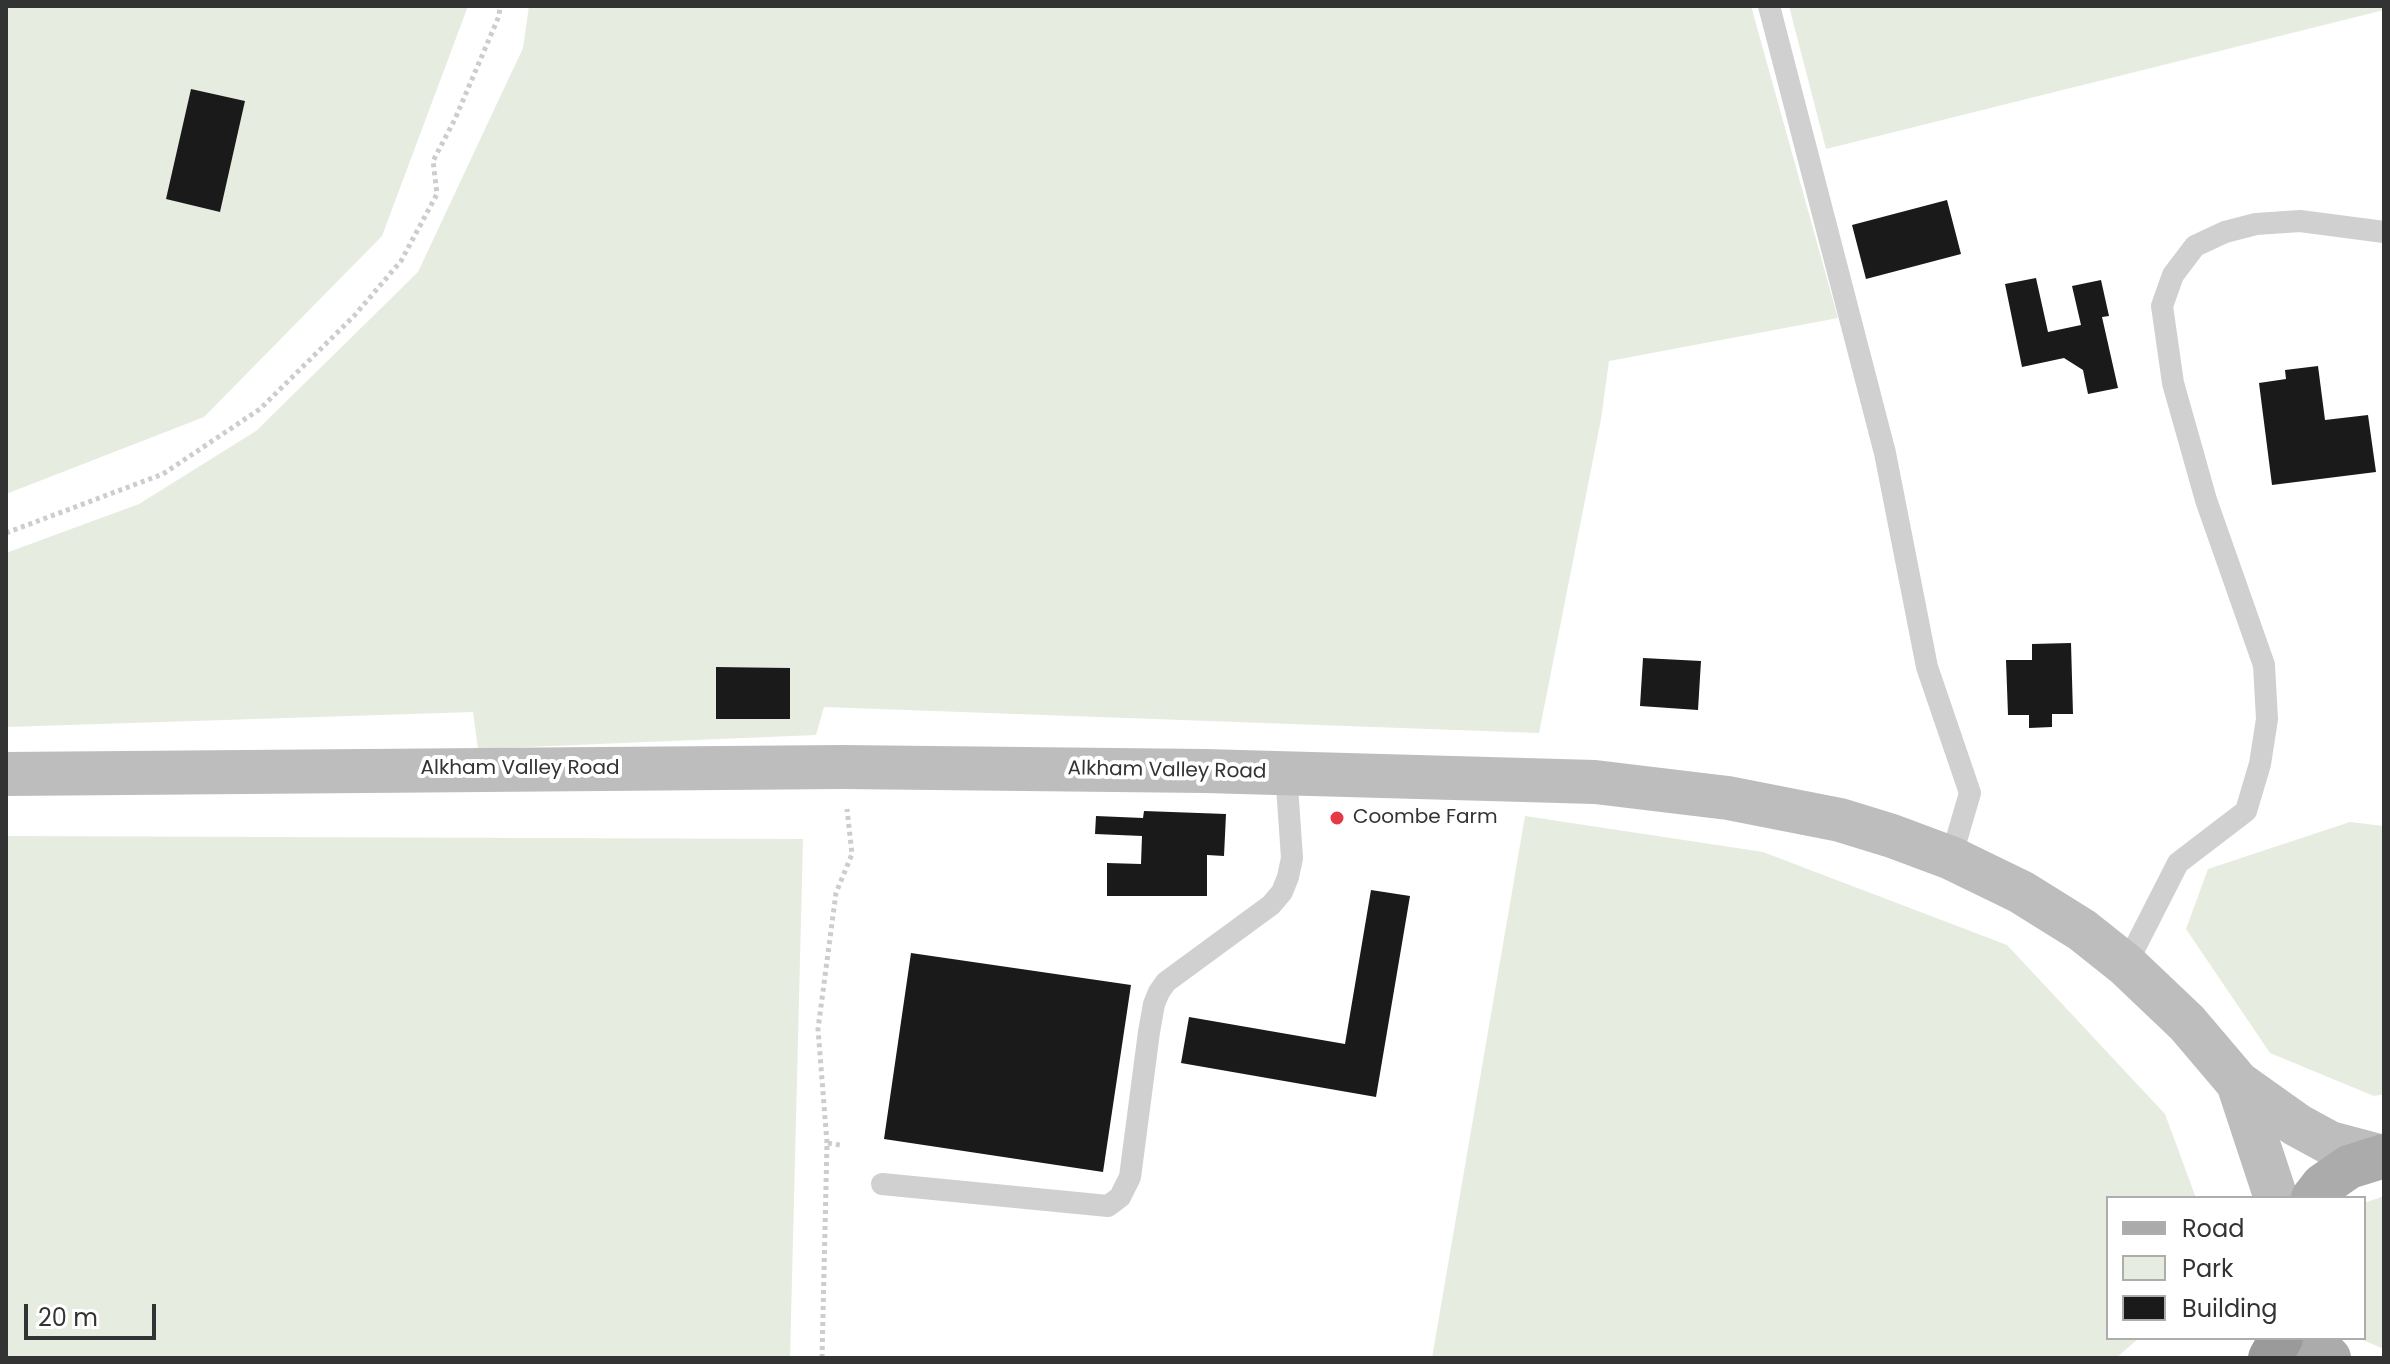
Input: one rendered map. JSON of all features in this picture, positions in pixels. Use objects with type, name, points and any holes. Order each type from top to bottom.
[{"type":"highway","points":[[2270,1358],[2280,1340]]},
{"type":"main road","points":[[2315,1196],[2323,1185],[2349,1167],[2382,1156]]},
{"type":"main road","points":[[2311,1340],[2329,1358]]},
{"type":"street","name":"Alkham Valley Road","points":[[6,774],[842,767],[1286,772],[1595,782],[1673,790],[1840,820],[1951,858],[2057,913],[2126,965],[2187,1023],[2238,1083],[2297,1125],[2330,1143],[2382,1156]]},
{"type":"street","name":"Alkham Valley Road","points":[[2238,1083],[2275,1196]]},
{"type":"lane","points":[[1769,6],[1885,453],[1927,667],[1970,793],[1951,858]]},
{"type":"lane","points":[[2126,965],[2178,863],[2246,811],[2260,764],[2267,719],[2264,665],[2206,500],[2173,383],[2162,306],[2165,296],[2173,275],[2195,246],[2225,232],[2256,224],[2300,221],[2384,232]]},
{"type":"lane","points":[[882,1184],[1108,1206],[1120,1197],[1130,1177],[1149,1032],[1159,992],[1166,982],[1271,905],[1282,892],[1288,877],[1292,858],[1286,772]]},
{"type":"path","points":[[6,533],[163,474],[260,409],[354,316],[401,261],[437,194],[433,161],[499,16],[500,6]]},
{"type":"path","points":[[822,1358],[827,1143],[818,1029],[836,893],[852,854],[842,767]]},
{"type":"path","points":[[827,1143],[840,1145]]},
{"type":"green space","points":[[6,6],[468,6],[382,236],[204,417],[6,494]],"holes":[[[191,89],[245,101],[220,212],[167,199]]]},
{"type":"green space","points":[[529,6],[1751,6],[1838,318],[1609,361],[1601,419],[1539,733],[824,707],[816,735],[478,749],[473,712],[6,727],[6,553],[139,504],[256,431],[418,272],[523,48]],"holes":[[[716,667],[790,668],[790,719],[716,719]]]},
{"type":"green space","points":[[1789,6],[2384,6],[2384,10],[1826,149]]},
{"type":"green space","points":[[1525,816],[1763,852],[2007,945],[2165,1114],[2195,1196],[2106,1196],[2106,1340],[2137,1340],[2116,1358],[1432,1358]]},
{"type":"green space","points":[[2350,822],[2384,826],[2384,1094],[2374,1096],[2270,1053],[2186,929],[2208,869]]},
{"type":"green space","points":[[6,836],[803,839],[790,1358],[6,1357]]},
{"type":"green space","points":[[2384,1196],[2384,1349],[2363,1340],[2366,1340],[2366,1202]]},
{"type":"building","points":[[191,89],[245,101],[220,212],[166,199]]},
{"type":"building","points":[[1947,200],[1961,254],[1866,279],[1852,225]]},
{"type":"building","points":[[2036,278],[2048,332],[2081,325],[2072,286],[2101,280],[2109,316],[2102,317],[2118,388],[2088,394],[2083,370],[2064,358],[2022,367],[2005,284]]},
{"type":"building","points":[[2318,366],[2325,420],[2368,415],[2376,472],[2272,485],[2259,383],[2286,379],[2285,370]]},
{"type":"building","points":[[2071,643],[2073,714],[2052,714],[2052,727],[2029,728],[2029,715],[2008,715],[2006,660],[2032,660],[2032,644]]},
{"type":"building","points":[[1643,658],[1701,661],[1698,710],[1640,706]]},
{"type":"building","points":[[716,667],[790,668],[790,719],[716,719]]},
{"type":"building","points":[[1144,811],[1226,814],[1224,856],[1207,855],[1207,896],[1107,896],[1107,863],[1141,864],[1142,836],[1095,834],[1096,816],[1143,818]]},
{"type":"building","points":[[1371,890],[1410,896],[1376,1097],[1181,1063],[1189,1017],[1345,1044]]},
{"type":"building","points":[[911,953],[1131,985],[1103,1172],[884,1139]]},
{"type":"place","name":"Coombe Farm","points":[[1337,818]]}]
